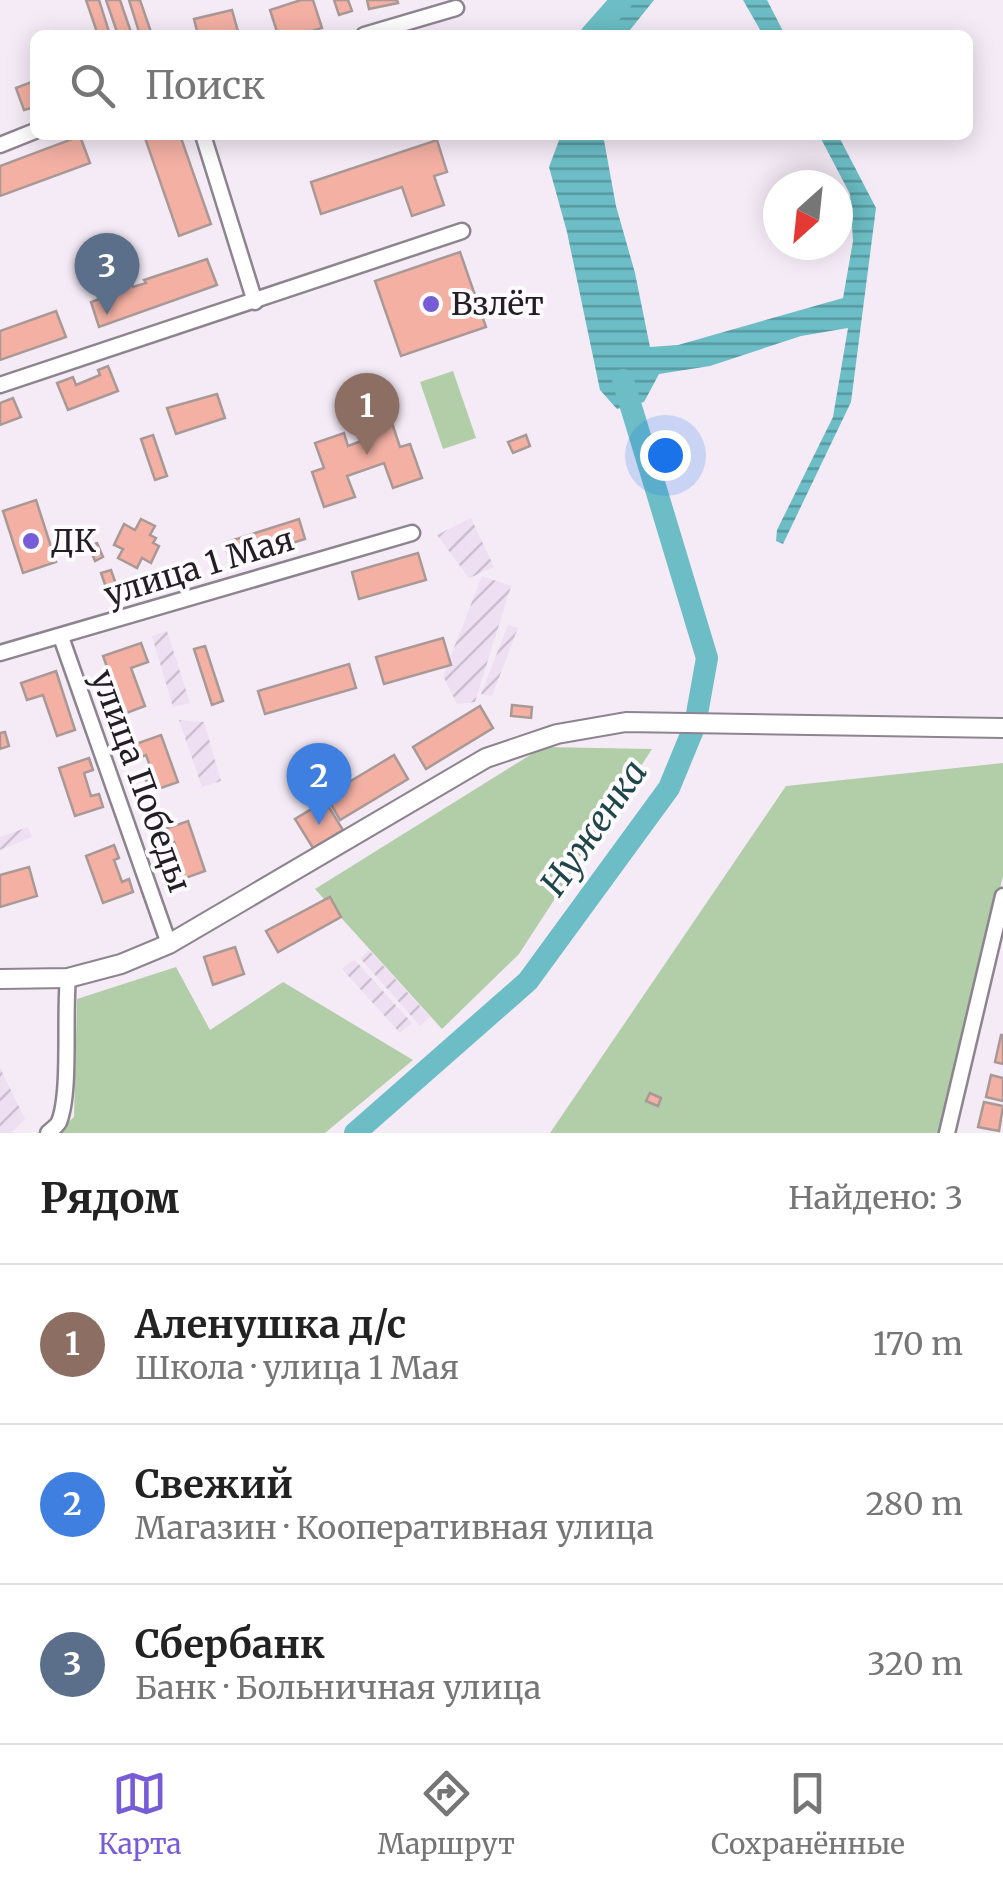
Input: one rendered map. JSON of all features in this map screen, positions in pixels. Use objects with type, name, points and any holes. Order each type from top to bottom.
[{"type":"street","points":[[381,30],[456,8]]},
{"type":"street","points":[[0,144],[30,133]]},
{"type":"street","points":[[204,140],[255,302]]},
{"type":"street","points":[[0,385],[462,231]]},
{"type":"street","name":"улица 1 Мая","points":[[0,654],[412,532]]},
{"type":"street","name":"улица Победы","points":[[61,636],[170,944]]},
{"type":"street","points":[[0,979],[68,978],[121,964],[170,944],[486,758],[557,734],[626,722],[1003,728]]},
{"type":"street","points":[[948,1133],[1003,896]]},
{"type":"street","points":[[48,1133],[58,1124],[65,1079],[68,978]]},
{"type":"shaded area","points":[[471,518],[494,567],[469,578],[437,535]]},
{"type":"shaded area","points":[[482,576],[511,586],[475,702],[457,704],[443,676]]},
{"type":"shaded area","points":[[508,625],[518,628],[492,696],[481,694]]},
{"type":"shaded area","points":[[167,631],[190,703],[173,707],[152,636]]},
{"type":"shaded area","points":[[179,720],[204,722],[221,781],[202,787]]},
{"type":"shaded area","points":[[28,827],[32,837],[0,850],[0,837]]},
{"type":"shaded area","points":[[369,950],[430,1017],[420,1026],[360,958]]},
{"type":"shaded area","points":[[354,959],[412,1023],[400,1033],[342,969]]},
{"type":"shaded area","points":[[0,1068],[25,1119],[11,1133],[0,1133]]},
{"type":"green space","points":[[453,371],[476,438],[443,449],[420,382]]},
{"type":"green space","points":[[543,747],[652,749],[519,954],[442,1029],[315,889]]},
{"type":"green space","points":[[1003,763],[1003,876],[942,1133],[550,1133],[786,786]]},
{"type":"green space","points":[[176,967],[210,1030],[283,982],[413,1060],[325,1133],[56,1133],[74,1117],[77,999]]},
{"type":"water","points":[[623,0],[654,0],[630,30],[600,30]]},
{"type":"water","points":[[743,0],[767,0],[782,30],[760,30]]},
{"type":"water","points":[[559,140],[604,140],[650,347],[678,345],[843,298],[850,260],[853,260],[853,170],[837,170],[822,140],[841,140],[876,208],[851,402],[783,544],[776,541],[777,530],[833,417],[848,328],[801,336],[710,366],[659,374],[644,402],[617,409],[600,390],[567,232],[549,167]]},
{"type":"building","points":[[86,0],[99,0],[108,30],[96,30]]},
{"type":"building","points":[[106,0],[120,0],[130,30],[116,30]]},
{"type":"building","points":[[129,0],[140,0],[150,30],[138,30]]},
{"type":"building","points":[[313,0],[322,28],[276,30],[270,10]]},
{"type":"building","points":[[334,0],[348,0],[352,11],[339,15]]},
{"type":"building","points":[[367,0],[397,0],[398,3],[369,9]]},
{"type":"building","points":[[232,10],[238,30],[197,30],[194,19]]},
{"type":"building","points":[[30,83],[30,108],[24,110],[16,88]]},
{"type":"building","points":[[69,140],[81,140],[90,163],[0,196],[0,166]]},
{"type":"building","points":[[146,140],[182,140],[211,224],[179,236]]},
{"type":"building","points":[[437,140],[447,172],[434,176],[444,205],[412,216],[402,187],[321,214],[311,182]]},
{"type":"building","name":"Взлёт","points":[[460,252],[486,327],[401,356],[375,281]]},
{"type":"building","points":[[207,259],[217,285],[99,327],[91,302]]},
{"type":"building","points":[[56,311],[66,337],[0,360],[0,331]]},
{"type":"building","points":[[108,366],[118,391],[68,410],[57,383],[73,377],[76,385],[100,375],[98,370]]},
{"type":"building","points":[[217,394],[225,418],[176,434],[167,408]]},
{"type":"building","points":[[13,398],[21,417],[0,425],[0,403]]},
{"type":"building","points":[[390,417],[400,447],[410,444],[422,478],[393,488],[384,463],[347,476],[355,497],[324,507],[312,472],[324,468],[315,443],[344,433],[348,446],[367,439],[363,426]]},
{"type":"building","points":[[153,435],[167,476],[155,480],[141,439]]},
{"type":"building","points":[[526,435],[530,446],[513,453],[508,442]]},
{"type":"building","name":"ДК","points":[[36,500],[56,562],[23,573],[3,511]]},
{"type":"building","points":[[141,519],[155,526],[150,535],[159,546],[151,563],[142,558],[137,568],[118,558],[123,549],[114,545],[124,524],[135,530]]},
{"type":"building","points":[[299,519],[305,539],[231,563],[224,543]]},
{"type":"building","points":[[97,543],[103,557],[95,561],[89,546]]},
{"type":"building","points":[[418,553],[426,580],[359,599],[352,572]]},
{"type":"building","points":[[111,570],[118,590],[108,593],[101,573]]},
{"type":"building","points":[[443,638],[451,665],[384,684],[376,657]]},
{"type":"building","points":[[141,643],[148,662],[131,668],[145,706],[124,714],[103,656]]},
{"type":"building","points":[[205,646],[223,701],[212,705],[194,649]]},
{"type":"building","points":[[349,664],[356,688],[265,714],[258,691]]},
{"type":"building","points":[[56,671],[75,730],[57,736],[43,695],[27,700],[21,683]]},
{"type":"building","points":[[512,705],[532,707],[531,718],[511,716]]},
{"type":"building","points":[[480,706],[493,728],[426,769],[413,747]]},
{"type":"building","points":[[5,732],[9,746],[0,749],[0,733]]},
{"type":"building","points":[[161,735],[178,782],[150,792],[146,780],[154,777],[146,755],[138,758],[133,745]]},
{"type":"building","points":[[394,755],[408,779],[340,820],[326,796]]},
{"type":"building","points":[[89,758],[93,770],[84,773],[91,796],[99,794],[103,807],[75,816],[59,768]]},
{"type":"building","points":[[325,801],[343,830],[313,848],[295,819]]},
{"type":"building","points":[[188,821],[205,871],[180,880],[174,863],[180,861],[174,842],[167,844],[162,830]]},
{"type":"building","points":[[114,845],[119,858],[114,860],[122,882],[129,879],[133,892],[103,903],[86,856]]},
{"type":"building","points":[[29,867],[37,896],[0,907],[0,875]]},
{"type":"building","points":[[330,897],[341,917],[278,952],[266,931]]},
{"type":"building","points":[[235,947],[244,974],[213,985],[204,957]]},
{"type":"building","points":[[1003,1035],[1003,1064],[995,1062]]},
{"type":"building","points":[[991,1075],[1003,1078],[1003,1101],[986,1097]]},
{"type":"building","points":[[650,1093],[661,1098],[658,1106],[646,1101]]},
{"type":"building","points":[[984,1102],[1003,1106],[999,1131],[978,1127]]},
{"type":"waterway","name":"Нуженка","points":[[595,30],[622,0]]},
{"type":"waterway","name":"Нуженка","points":[[355,1133],[528,981],[669,788],[695,725],[707,658],[623,380]]},
{"type":"place","name":"Взлёт","points":[[431,304]]},
{"type":"place","name":"Сбербанк","points":[[107,315]]},
{"type":"place","name":"Аленушка д/с","points":[[367,455]]},
{"type":"place","name":"ДК","points":[[31,541]]},
{"type":"place","name":"Свежий","points":[[319,825]]}]
